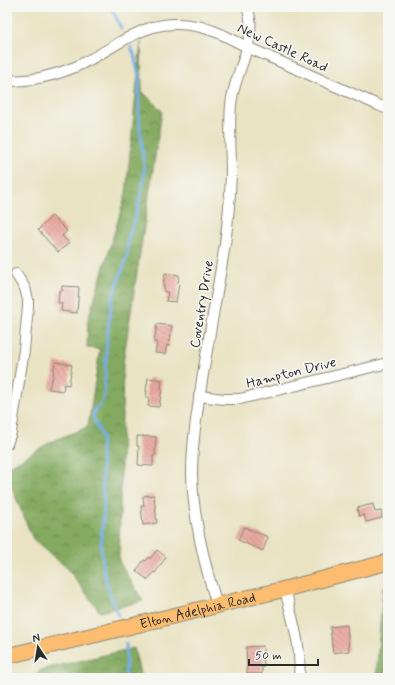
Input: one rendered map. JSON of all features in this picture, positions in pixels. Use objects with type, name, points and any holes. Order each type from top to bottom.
[{"type":"main road","name":"Elton Adelphia Road","points":[[7,656],[285,589],[388,562]]},
{"type":"street","name":"Coventry Drive","points":[[217,605],[199,533],[192,474],[193,451],[195,426],[225,244],[231,176],[231,102],[247,47],[250,30],[248,7]]},
{"type":"street","name":"New Castle Road","points":[[7,81],[34,79],[54,74],[75,67],[141,30],[155,26],[178,24],[196,26],[227,36],[247,47],[378,106],[388,109]]},
{"type":"street","points":[[7,444],[11,432],[24,350],[28,308],[25,288],[16,274]]},
{"type":"street","name":"Hampton Drive","points":[[200,396],[240,399],[388,363]]},
{"type":"street","points":[[285,589],[299,644],[299,678]]},
{"type":"green space","points":[[141,42],[142,91],[162,111],[123,363],[119,561],[143,601],[100,612],[68,569],[33,539],[7,476],[7,467],[52,441],[88,427],[100,349],[87,348],[88,320],[126,194]]},
{"type":"green space","points":[[388,586],[388,678],[376,678],[383,587]]},
{"type":"green space","points":[[134,648],[141,678],[31,678],[41,670]]},
{"type":"building","points":[[52,216],[67,231],[62,236],[69,243],[58,252],[38,230]]},
{"type":"building","points":[[165,273],[179,275],[176,302],[166,301],[168,292],[164,292],[163,286]]},
{"type":"building","points":[[62,286],[79,287],[77,313],[61,311],[62,303],[58,303],[59,291],[62,291]]},
{"type":"building","points":[[157,324],[172,326],[169,346],[167,345],[165,354],[155,353],[157,343],[154,342]]},
{"type":"building","points":[[55,362],[72,365],[69,385],[64,384],[63,391],[49,389]]},
{"type":"building","points":[[148,378],[162,380],[159,407],[148,406],[149,397],[146,397],[146,391]]},
{"type":"building","points":[[137,436],[156,437],[153,466],[138,465],[139,446],[137,446]]},
{"type":"building","points":[[154,495],[157,523],[143,525],[141,506],[144,506],[143,496]]},
{"type":"building","points":[[373,504],[375,512],[381,511],[382,518],[366,522],[364,515],[359,516],[357,508]]},
{"type":"building","points":[[244,527],[268,537],[263,551],[238,540]]},
{"type":"building","points":[[157,550],[166,557],[148,580],[136,571],[144,560],[146,561],[149,557],[151,558]]},
{"type":"building","points":[[347,625],[349,651],[333,653],[330,627]]},
{"type":"building","points":[[263,646],[264,667],[262,667],[262,674],[247,674],[246,647]]},
{"type":"waterway","points":[[111,7],[121,28]]},
{"type":"waterway","points":[[118,615],[106,582],[103,567],[101,541],[104,509],[101,451],[102,438],[93,417],[94,410],[100,405],[104,396],[107,338],[112,299],[127,257],[128,238],[135,219],[144,179],[139,117],[139,77],[131,47]]},
{"type":"waterway","points":[[125,678],[126,644]]}]
